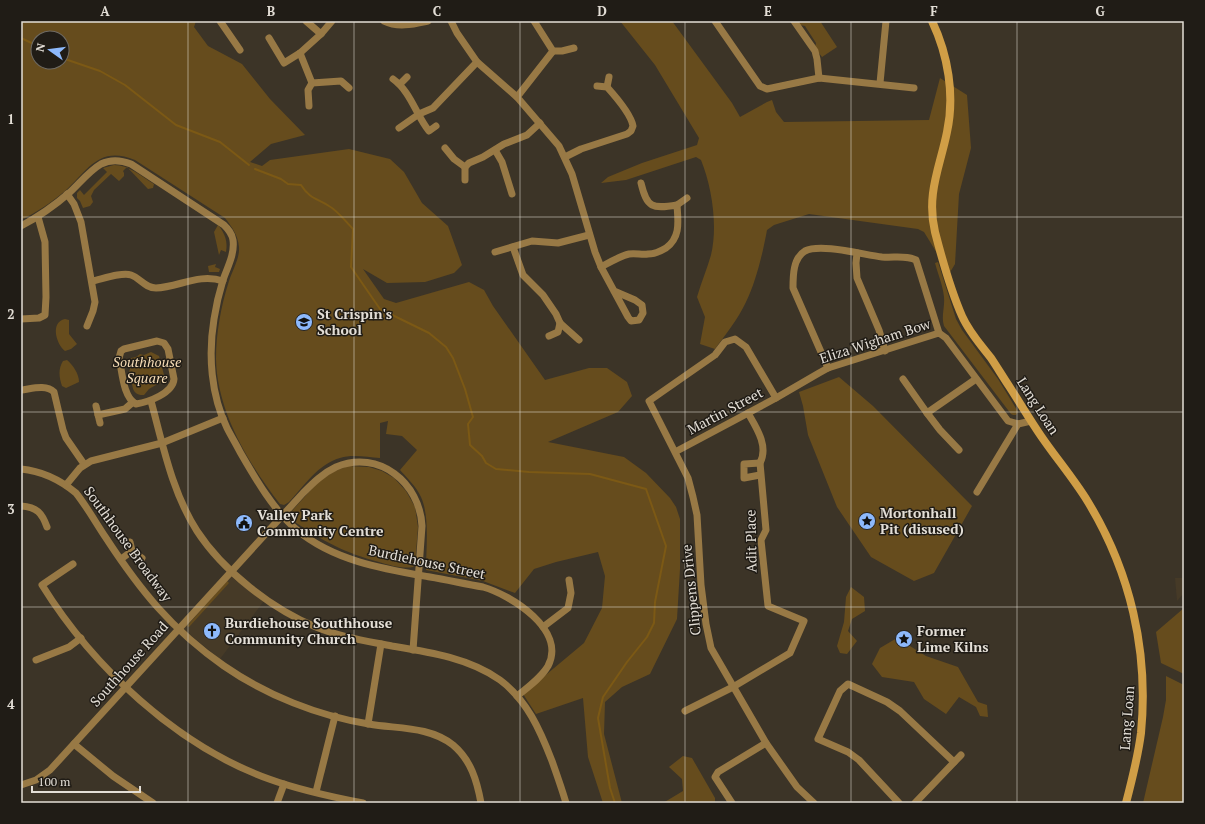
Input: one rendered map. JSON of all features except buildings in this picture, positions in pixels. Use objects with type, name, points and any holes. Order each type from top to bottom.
[{"type":"street","points":[[220,21],[240,50]]},
{"type":"street","points":[[306,21],[321,34]]},
{"type":"street","points":[[269,38],[284,63],[300,53],[321,34],[332,21]]},
{"type":"street","points":[[384,21],[391,24],[402,25],[428,21]]},
{"type":"street","points":[[451,21],[457,33],[477,62],[517,97],[556,141],[572,174],[589,235],[601,267],[633,327]]},
{"type":"street","points":[[534,21],[553,51]]},
{"type":"street","points":[[715,21],[760,86],[768,89],[818,78],[880,83],[914,88]]},
{"type":"street","points":[[794,21],[814,51],[817,59],[818,78]]},
{"type":"street","points":[[880,83],[886,21]]},
{"type":"street","name":"Lang Loan","points":[[932,21],[940,38],[945,54],[950,100],[948,131],[933,184],[932,216],[962,317],[976,340],[1003,376],[1031,421],[1087,501],[1100,523],[1122,572],[1136,622],[1140,646],[1142,676],[1141,733],[1137,758],[1126,803]]},
{"type":"street","points":[[553,51],[562,51],[574,48]]},
{"type":"street","points":[[517,97],[553,51]]},
{"type":"street","points":[[300,53],[312,83]]},
{"type":"street","points":[[399,128],[419,114],[433,108],[477,62]]},
{"type":"street","points":[[400,84],[407,77]]},
{"type":"street","points":[[607,87],[609,77]]},
{"type":"street","points":[[393,79],[400,84],[419,114],[421,122],[429,131],[436,126]]},
{"type":"street","points":[[312,83],[341,81],[350,88]]},
{"type":"street","points":[[309,106],[308,90],[312,83]]},
{"type":"street","points":[[565,157],[581,149],[627,134],[634,126],[621,103],[607,87],[598,86]]},
{"type":"street","points":[[465,167],[504,144],[527,135],[540,123]]},
{"type":"street","points":[[445,148],[454,159],[465,167]]},
{"type":"street","points":[[495,150],[502,162],[512,194]]},
{"type":"street","name":"Burdiehouse Street","points":[[21,226],[38,217],[101,164],[116,161],[130,164],[217,220],[229,230],[233,241],[233,248],[214,319],[211,352],[212,373],[223,418],[243,457],[282,516],[306,537],[337,553],[377,567],[494,590],[518,602],[543,627],[551,645],[552,654],[548,666],[517,696]]},
{"type":"street","points":[[465,167],[465,180]]},
{"type":"street","points":[[641,183],[645,199],[652,206],[663,207],[676,205],[687,198]]},
{"type":"street","points":[[67,194],[74,204],[81,222],[92,281],[95,306],[87,326]]},
{"type":"street","points":[[601,267],[629,254],[650,254],[663,250],[668,246],[677,235],[678,226],[676,205]]},
{"type":"street","points":[[21,318],[39,318],[45,315],[45,242],[38,217]]},
{"type":"street","points":[[495,252],[532,242],[558,243],[589,235]]},
{"type":"street","points":[[514,247],[523,274],[543,295],[556,314],[560,323],[578,340]]},
{"type":"street","points":[[828,368],[793,288],[793,276],[799,257],[806,251],[812,249],[830,249],[883,257],[910,257],[916,260],[939,333]]},
{"type":"street","points":[[857,253],[857,278],[879,330],[884,351]]},
{"type":"street","points":[[92,281],[127,274],[135,277],[146,286],[156,288],[209,278],[223,281]]},
{"type":"street","points":[[614,291],[635,300],[642,305],[643,313],[639,320],[632,321],[628,317]]},
{"type":"street","points":[[549,336],[558,332],[560,323]]},
{"type":"street","name":"Eliza Wigham Bow","points":[[776,398],[828,368],[939,333],[946,338],[1008,421],[1018,424]]},
{"type":"street","name":"Martin Street","points":[[649,401],[715,355],[725,342],[735,339],[746,347],[776,398],[675,452]]},
{"type":"street","points":[[157,341],[164,343],[168,349],[174,383],[169,389],[151,401],[136,404],[133,402],[129,398],[125,389],[119,358],[120,354],[124,349],[157,341]]},
{"type":"street","points":[[927,414],[976,378]]},
{"type":"street","points":[[903,380],[927,414],[959,450]]},
{"type":"street","points":[[21,387],[21,390],[49,388],[54,392],[62,430],[84,464]]},
{"type":"street","points":[[151,401],[174,483],[189,518],[217,557],[231,572],[276,606],[302,621],[331,632],[381,644],[454,658],[501,681],[517,696],[533,717],[541,733],[566,803]]},
{"type":"street","name":"Clippens Drive","points":[[649,401],[688,478],[697,515],[701,585],[711,648],[766,743],[797,787],[814,803]]},
{"type":"street","points":[[96,406],[99,419],[125,409],[133,402]]},
{"type":"street","name":"Adit Place","points":[[733,687],[790,654],[804,621],[768,606],[761,540],[766,530],[760,475],[760,463],[763,457],[761,436],[748,413]]},
{"type":"street","points":[[66,485],[84,464],[96,459],[162,443],[223,418]]},
{"type":"street","points":[[977,492],[1018,424],[1031,421]]},
{"type":"street","name":"Southhouse Road","points":[[21,785],[36,780],[44,775],[74,744],[311,484],[328,471],[348,463],[366,463],[382,467],[393,472],[414,494],[420,509],[422,526],[413,650]]},
{"type":"street","points":[[760,463],[744,464],[744,478],[760,475]]},
{"type":"street","name":"Southhouse Broadway","points":[[21,469],[47,474],[66,485],[76,493],[120,559],[155,606],[178,630],[224,666],[260,688],[306,708],[368,724],[420,730],[437,736],[452,744],[463,754],[473,770],[481,803]]},
{"type":"street","points":[[21,506],[31,508],[42,514],[47,528]]},
{"type":"street","points":[[130,542],[132,551],[142,558]]},
{"type":"street","points":[[120,559],[132,551]]},
{"type":"street","points":[[72,564],[42,585],[81,638],[126,688],[155,713],[205,748],[254,773],[284,784],[363,803]]},
{"type":"street","points":[[543,627],[568,608],[571,593],[569,580]]},
{"type":"street","points":[[36,660],[69,647],[81,638]]},
{"type":"street","points":[[368,724],[381,644]]},
{"type":"street","points":[[899,803],[859,760],[848,752],[818,739],[843,687],[848,684],[887,702],[900,711],[954,762]]},
{"type":"street","points":[[685,711],[733,687]]},
{"type":"street","points":[[316,792],[335,716]]},
{"type":"street","points":[[732,803],[715,777],[718,772],[766,743]]},
{"type":"street","points":[[74,744],[113,776],[153,803]]},
{"type":"street","points":[[916,803],[961,755]]},
{"type":"street","points":[[277,803],[284,784]]},
{"type":"shaded area","points":[[230,576],[264,601],[220,659],[183,629]]},
{"type":"shaded area","points":[[1175,578],[1184,578],[1184,593],[1177,601]]},
{"type":"green space","points":[[21,21],[196,21],[194,27],[208,46],[242,64],[270,99],[305,135],[271,144],[250,162],[262,166],[270,160],[349,149],[390,159],[404,172],[422,203],[448,226],[462,265],[454,273],[425,282],[387,283],[363,269],[384,299],[396,303],[469,282],[484,290],[493,306],[545,380],[589,368],[607,368],[627,382],[632,396],[618,412],[548,442],[624,457],[646,473],[670,498],[676,507],[680,519],[680,569],[677,619],[650,674],[622,687],[605,702],[604,734],[622,803],[603,803],[588,757],[583,698],[536,714],[523,694],[584,643],[602,608],[605,576],[598,552],[534,569],[515,593],[483,581],[426,570],[427,523],[424,505],[417,489],[400,470],[417,450],[402,436],[386,434],[388,421],[380,423],[380,458],[349,456],[332,461],[318,470],[289,502],[284,505],[280,504],[246,455],[229,418],[222,398],[218,379],[216,349],[221,310],[239,251],[236,235],[225,218],[135,160],[123,156],[112,156],[95,162],[65,191],[39,210],[21,220]]},
{"type":"green space","points":[[620,21],[672,21],[732,103],[740,117],[772,100],[776,112],[784,122],[929,120],[940,78],[967,95],[971,148],[959,194],[955,264],[946,279],[940,258],[924,232],[918,229],[809,214],[774,225],[767,230],[750,294],[732,326],[715,349],[700,344],[705,317],[697,297],[711,255],[714,232],[711,194],[701,160],[696,157],[626,180],[601,183],[608,177],[642,163],[697,145],[699,138],[655,65]]},
{"type":"green space","points":[[798,21],[820,21],[837,47],[822,57],[815,48],[816,43],[805,26],[800,25]]},
{"type":"green space","points":[[119,165],[126,168],[123,171],[124,176],[119,181],[111,174],[94,190],[91,196],[93,202],[90,206],[83,208],[77,198],[77,193],[80,190],[84,195],[107,172],[103,168]]},
{"type":"green space","points":[[128,168],[154,184],[153,188],[148,189]]},
{"type":"green space","points":[[218,225],[224,234],[227,245],[226,252],[221,250],[219,255],[214,232]]},
{"type":"green space","points":[[938,262],[956,319],[962,330],[998,379],[1018,412],[1016,415],[1011,414],[944,326],[942,284],[935,263]]},
{"type":"green space","points":[[216,264],[215,267],[220,269],[219,272],[209,272],[208,266]]},
{"type":"green space","points":[[65,319],[69,320],[69,334],[77,344],[71,349],[65,351],[57,339],[56,329],[57,324]]},
{"type":"green space","name":"Southhouse Square","points":[[151,352],[159,356],[164,375],[161,382],[149,389],[144,395],[140,395],[133,389],[133,375],[129,372],[131,366],[128,361],[140,354],[144,355]]},
{"type":"green space","points":[[67,360],[75,370],[79,382],[66,388],[62,386],[60,379],[60,367],[63,361]]},
{"type":"green space","points":[[839,377],[873,406],[972,506],[934,573],[914,581],[871,557],[837,507],[808,435],[799,392]]},
{"type":"green space","points":[[348,466],[369,467],[382,471],[394,478],[406,491],[415,507],[418,527],[415,565],[413,567],[391,565],[335,546],[295,522],[291,517],[290,513],[316,485],[330,474]]},
{"type":"green space","points":[[227,581],[229,583],[189,627],[187,626]]},
{"type":"green space","points":[[851,587],[864,597],[865,611],[852,619],[848,631],[857,641],[847,654],[840,653],[837,646],[844,622],[846,597]]},
{"type":"green space","points":[[1184,608],[1184,674],[1161,663],[1156,632]]},
{"type":"green space","points":[[897,638],[926,656],[958,667],[978,702],[987,705],[988,717],[980,716],[976,707],[959,697],[946,714],[924,699],[914,682],[882,677],[872,664],[880,648]]},
{"type":"green space","points":[[1166,676],[1184,685],[1184,803],[1143,803],[1163,717],[1166,700]]},
{"type":"green space","points":[[683,756],[692,758],[715,798],[715,803],[663,803],[683,791],[682,779],[669,767]]},
{"type":"waterway","points":[[21,38],[30,42]]},
{"type":"waterway","points":[[70,61],[100,71],[125,85],[176,125],[220,142],[249,165]]},
{"type":"waterway","points":[[255,169],[281,179],[288,184],[301,185],[310,196],[329,206],[339,214],[353,229],[351,267],[380,309],[429,333],[446,347],[453,358],[465,389],[473,417],[468,424],[470,445],[482,456],[486,463],[496,469],[529,472],[590,474],[646,489],[666,546],[655,602],[654,623],[647,637],[627,662],[603,697],[598,718],[610,788],[615,803]]},
{"type":"place","name":"St Crispin's School","points":[[304,322]]},
{"type":"place","name":"Mortonhall Pit (disused)","points":[[867,521]]},
{"type":"place","name":"Valley Park Community Centre","points":[[244,523]]},
{"type":"place","name":"Burdiehouse Southhouse Community Church","points":[[212,631]]},
{"type":"place","name":"Former Lime Kilns","points":[[904,639]]}]
